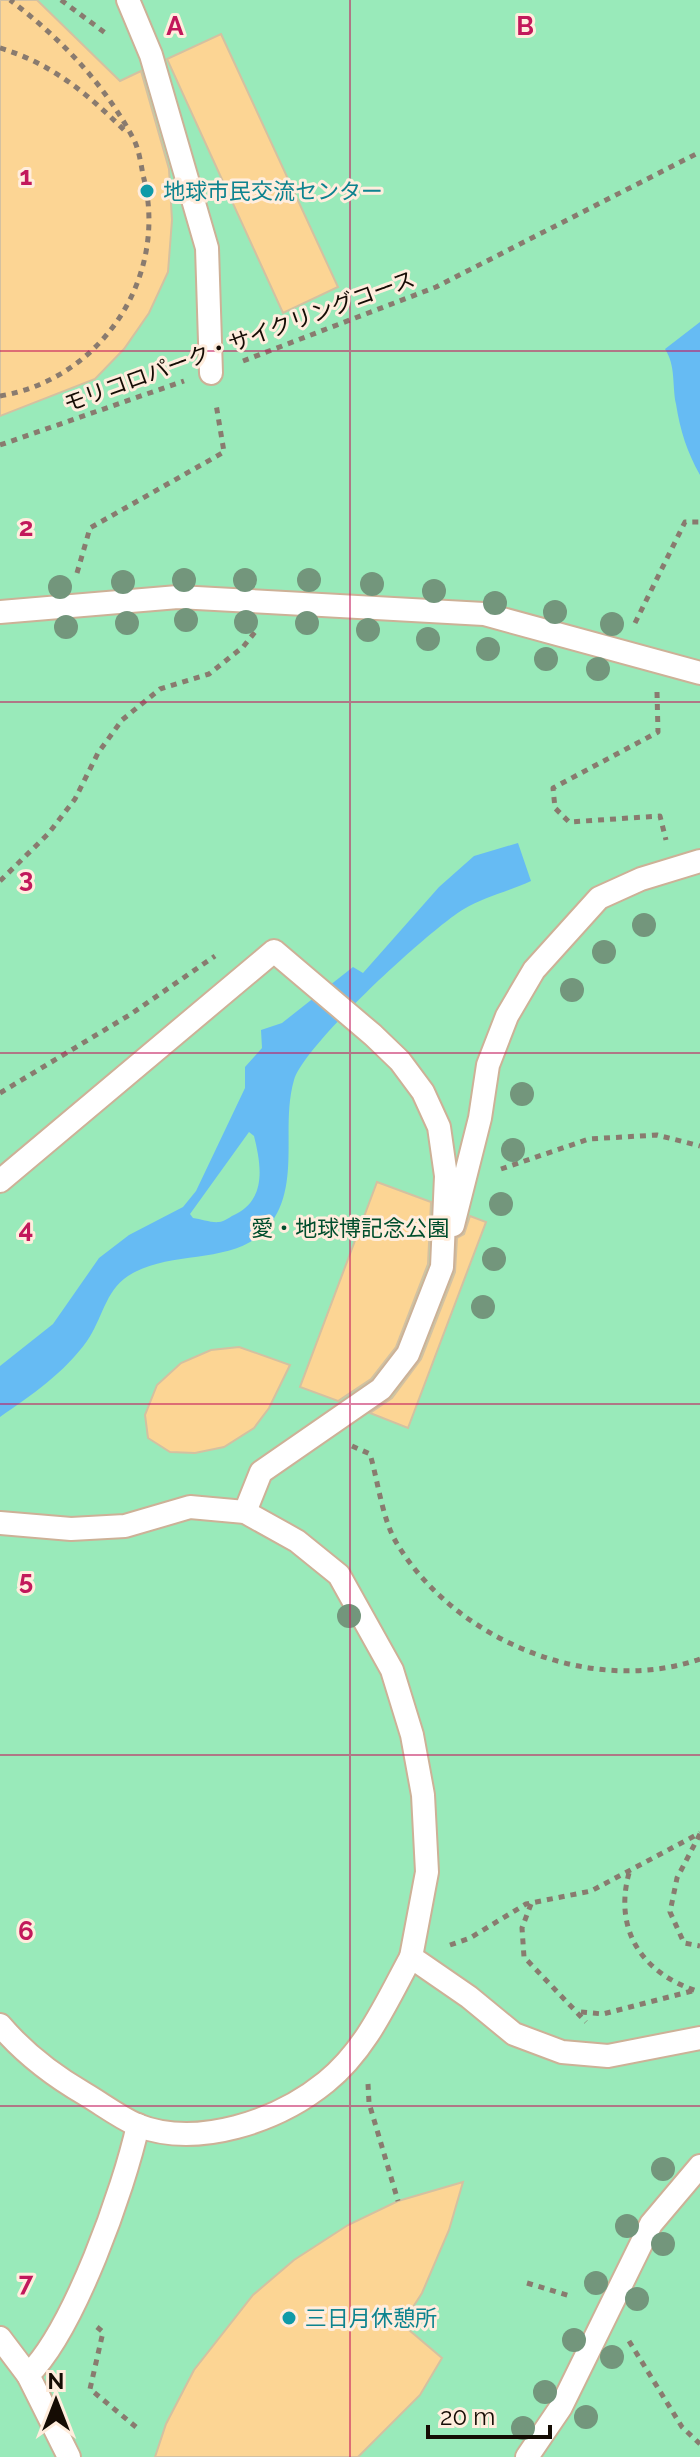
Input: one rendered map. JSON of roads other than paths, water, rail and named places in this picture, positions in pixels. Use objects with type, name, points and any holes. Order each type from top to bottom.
[{"type":"lane","points":[[128,0],[151,55],[207,248],[211,373]]},
{"type":"lane","points":[[0,612],[178,597],[484,614],[700,673]]},
{"type":"lane","points":[[245,1512],[261,1472],[381,1389],[408,1354],[442,1267],[480,1118],[488,1065],[507,1016],[534,970],[599,898],[673,868],[700,861]]},
{"type":"lane","points":[[0,1181],[274,951],[400,1061],[423,1092],[439,1127],[446,1176],[442,1267]]},
{"type":"lane","points":[[0,1523],[71,1529],[125,1526],[190,1507],[245,1512],[297,1541],[339,1575],[392,1670],[412,1735],[423,1795],[427,1872],[411,1957],[367,2039],[327,2081],[290,2107],[220,2131],[174,2133],[138,2125],[58,2078],[0,2025]]},
{"type":"lane","points":[[411,1957],[469,1997],[514,2034],[562,2052],[608,2056],[700,2038]]},
{"type":"lane","points":[[28,2375],[40,2364],[71,2307],[129,2168],[138,2125]]},
{"type":"lane","points":[[527,2457],[561,2407],[651,2224],[700,2166]]},
{"type":"lane","points":[[0,2338],[28,2375],[69,2457]]},
{"type":"water","points":[[700,322],[700,475],[682,432],[672,369],[665,349]]},
{"type":"water","points":[[518,843],[531,881],[464,909],[424,939],[343,1016],[303,1063],[294,1080],[290,1098],[284,1193],[268,1227],[238,1248],[163,1262],[128,1276],[114,1290],[78,1353],[47,1383],[0,1417],[0,1366],[53,1324],[99,1258],[129,1235],[183,1207],[196,1191],[245,1088],[245,1067],[262,1048],[261,1030],[282,1023],[353,967],[363,973],[439,887],[474,856]],"holes":[[[249,1132],[254,1136],[260,1169],[253,1199],[246,1207],[221,1222],[193,1218],[190,1214]]]},
{"type":"place","name":"地球市民交流センター","points":[[147,191]]},
{"type":"place","name":"三日月休憩所","points":[[289,2318]]},
{"type":"park label","name":"愛・地球博記念公園","points":[[350,1228]]}]
